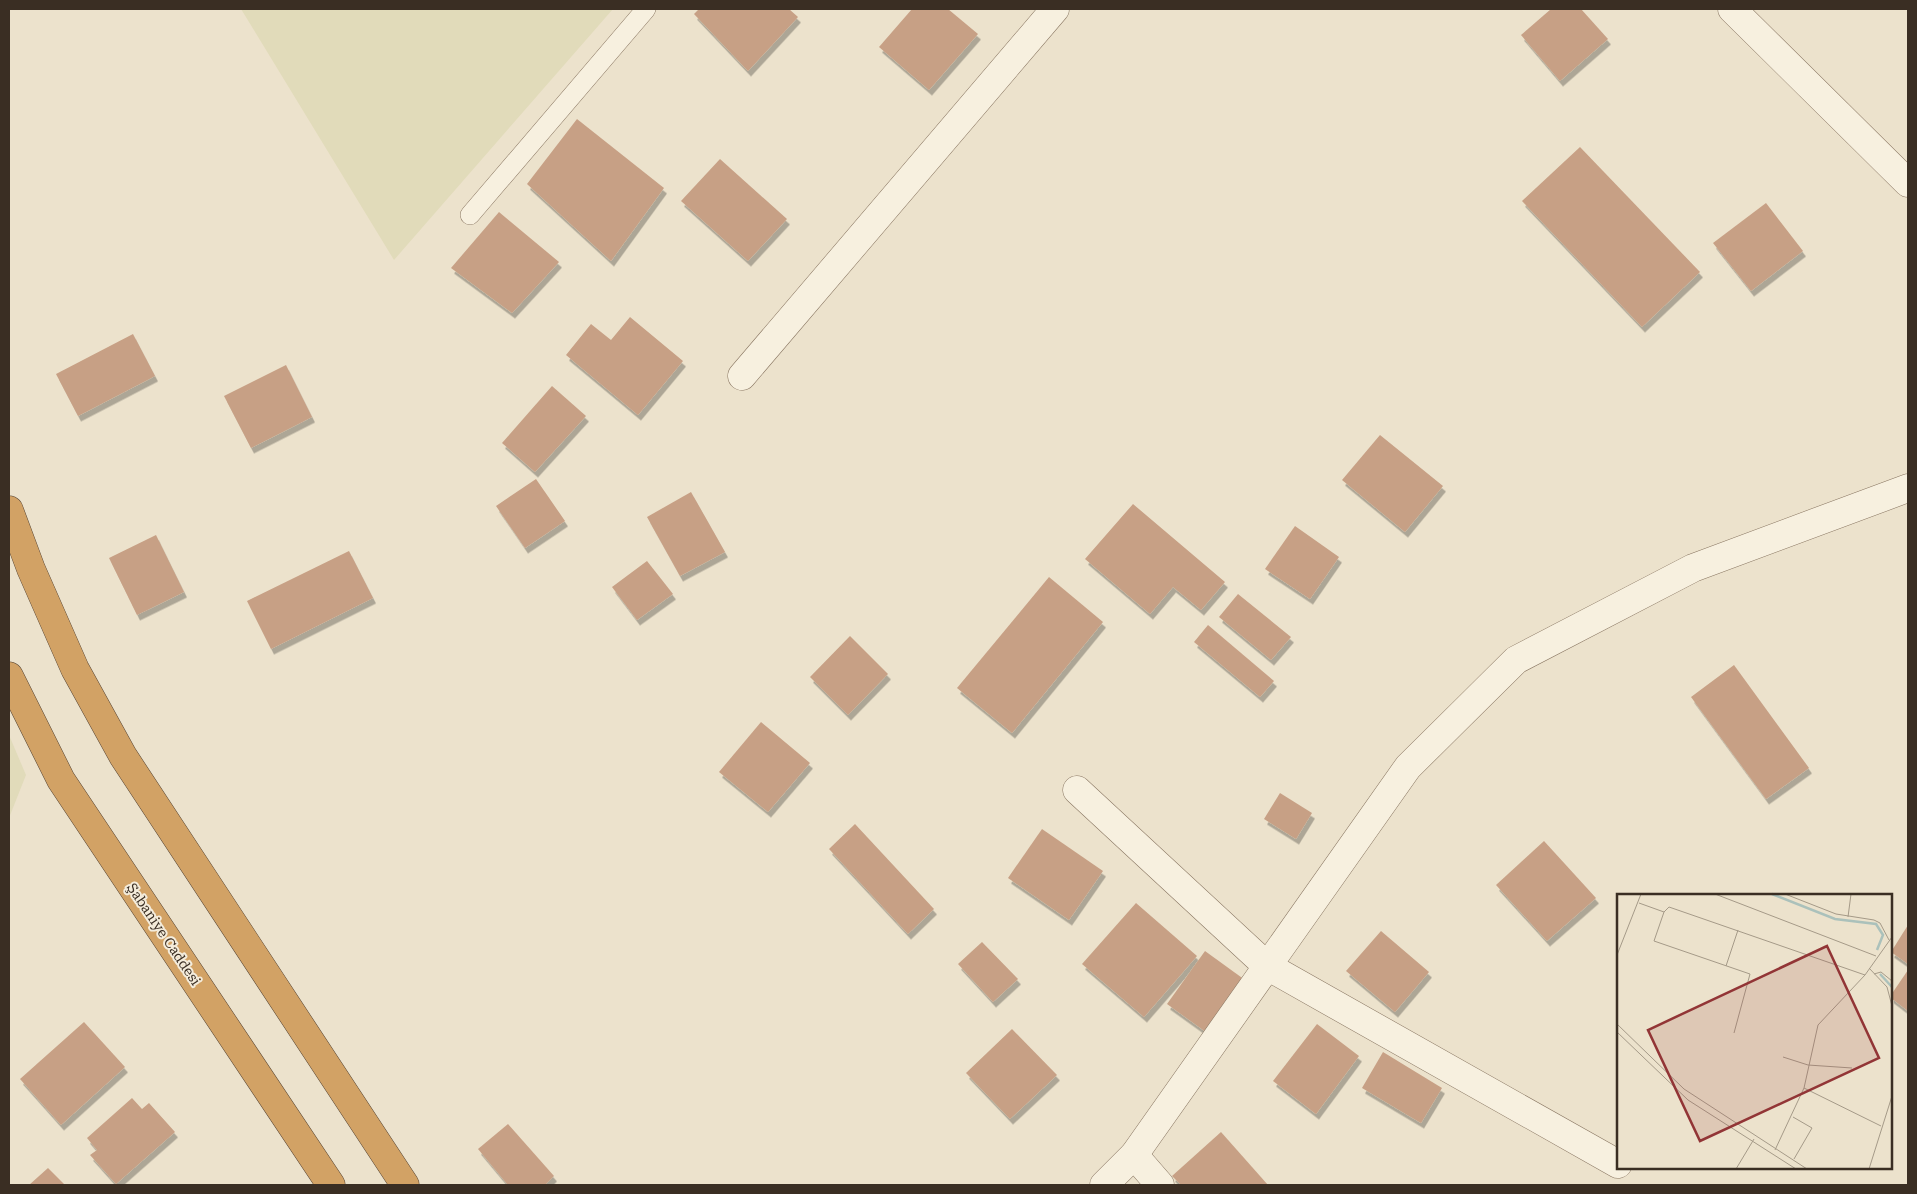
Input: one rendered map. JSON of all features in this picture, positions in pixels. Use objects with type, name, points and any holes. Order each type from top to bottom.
[{"type":"highway","points":[[9,510],[31,569],[75,669],[123,756],[405,1185]]},
{"type":"highway","name":"Şabaniye Caddesi","points":[[9,676],[61,780],[331,1185]]},
{"type":"street","points":[[742,376],[1055,9]]},
{"type":"street","points":[[1732,9],[1908,183]]},
{"type":"street","points":[[1104,1185],[1134,1156],[1408,767],[1516,660],[1692,568],[1908,488]]},
{"type":"street","points":[[1077,790],[1267,966],[1617,1163]]},
{"type":"street","points":[[1134,1156],[1160,1185]]},
{"type":"lane","points":[[470,215],[646,9]]},
{"type":"shaded area","points":[[241,9],[613,9],[394,260]]},
{"type":"shaded area","points":[[9,735],[26,775],[9,818]]},
{"type":"building","points":[[699,9],[789,9],[798,17],[748,71],[694,14]]},
{"type":"building","points":[[912,9],[948,9],[978,34],[929,90],[879,47]]},
{"type":"building","points":[[1551,9],[1581,9],[1608,39],[1560,81],[1521,35]]},
{"type":"building","points":[[577,119],[664,188],[611,261],[527,184]]},
{"type":"building","points":[[1580,147],[1700,272],[1642,327],[1522,201]]},
{"type":"building","points":[[720,159],[787,219],[748,261],[681,201]]},
{"type":"building","points":[[1766,203],[1803,251],[1751,291],[1713,243]]},
{"type":"building","points":[[499,212],[559,262],[512,313],[451,268]]},
{"type":"building","points":[[630,317],[683,361],[638,415],[566,355],[591,324],[611,340]]},
{"type":"building","points":[[133,334],[155,376],[78,416],[56,374]]},
{"type":"building","points":[[286,365],[312,417],[251,448],[224,396]]},
{"type":"building","points":[[552,386],[586,416],[535,472],[502,443]]},
{"type":"building","points":[[1380,435],[1443,486],[1405,532],[1342,480]]},
{"type":"building","points":[[536,479],[565,521],[525,548],[496,506]]},
{"type":"building","points":[[691,492],[725,552],[680,576],[647,517]]},
{"type":"building","points":[[1133,504],[1225,582],[1201,610],[1173,587],[1150,614],[1085,559]]},
{"type":"building","points":[[1295,526],[1339,557],[1310,599],[1265,569]]},
{"type":"building","points":[[156,535],[184,592],[137,615],[109,558]]},
{"type":"building","points":[[349,551],[373,598],[271,649],[247,601]]},
{"type":"building","points":[[647,561],[673,594],[637,620],[612,587]]},
{"type":"building","points":[[1049,577],[1103,622],[1012,733],[957,688]]},
{"type":"building","points":[[1238,594],[1291,637],[1271,660],[1219,617]]},
{"type":"building","points":[[1208,625],[1274,681],[1260,697],[1194,642]]},
{"type":"building","points":[[850,636],[888,674],[848,715],[810,677]]},
{"type":"building","points":[[1734,665],[1809,768],[1766,799],[1691,697]]},
{"type":"building","points":[[761,722],[810,763],[768,812],[719,772]]},
{"type":"building","points":[[1280,793],[1312,813],[1296,839],[1264,819]]},
{"type":"building","points":[[855,824],[934,909],[908,934],[829,849]]},
{"type":"building","points":[[1042,829],[1103,871],[1069,920],[1008,878]]},
{"type":"building","points":[[1544,841],[1596,898],[1547,941],[1496,885]]},
{"type":"building","points":[[1136,903],[1197,956],[1144,1017],[1082,964]]},
{"type":"building","points":[[1908,925],[1908,964],[1892,953]]},
{"type":"building","points":[[1381,931],[1429,972],[1395,1012],[1346,971]]},
{"type":"building","points":[[982,942],[1018,979],[993,1002],[958,964]]},
{"type":"building","points":[[1205,951],[1245,980],[1206,1032],[1167,1004]]},
{"type":"building","points":[[1908,970],[1908,1011],[1892,999],[1892,994]]},
{"type":"building","points":[[84,1022],[125,1067],[61,1125],[20,1079]]},
{"type":"building","points":[[1317,1024],[1359,1056],[1316,1114],[1273,1081]]},
{"type":"building","points":[[1012,1029],[1057,1075],[1010,1119],[966,1073]]},
{"type":"building","points":[[1383,1052],[1442,1088],[1421,1123],[1362,1088]]},
{"type":"building","points":[[132,1098],[142,1109],[149,1103],[175,1132],[116,1184],[90,1155],[97,1150],[87,1138]]},
{"type":"building","points":[[508,1124],[554,1176],[545,1185],[508,1185],[478,1149]]},
{"type":"building","points":[[1221,1132],[1268,1185],[1181,1185],[1172,1176]]},
{"type":"building","points":[[48,1168],[65,1185],[29,1185]]}]
